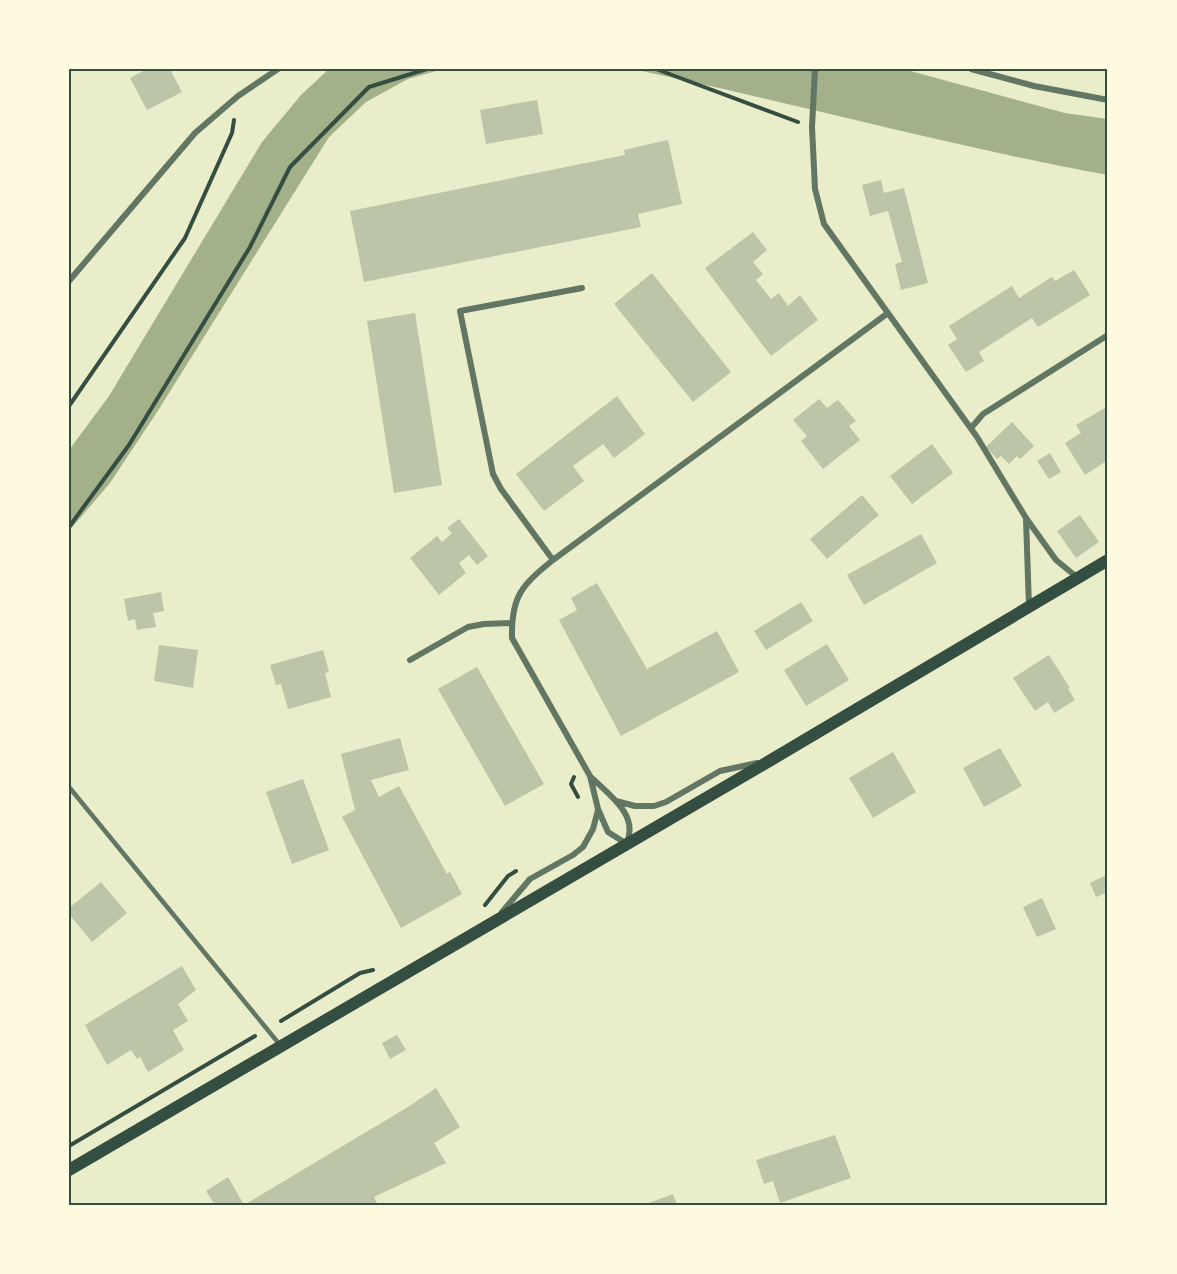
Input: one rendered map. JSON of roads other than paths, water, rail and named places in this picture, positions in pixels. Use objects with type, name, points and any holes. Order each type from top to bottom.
[{"type":"main road","points":[[69,1170],[771,760],[1108,560]]},
{"type":"street","points":[[69,281],[195,133],[238,96],[278,69]]},
{"type":"street","points":[[815,69],[812,127],[815,189],[824,224],[971,428],[1026,518],[1056,560],[1078,578]]},
{"type":"street","points":[[971,69],[1034,86],[1108,100]]},
{"type":"street","points":[[553,560],[501,489],[493,474],[460,311],[582,288]]},
{"type":"street","points":[[590,776],[598,809],[608,832],[627,844],[630,828],[628,818],[590,776],[512,638],[511,617],[518,595],[531,578],[553,560],[888,313]]},
{"type":"street","points":[[971,428],[983,414],[1108,335]]},
{"type":"street","points":[[1026,518],[1029,607]]},
{"type":"street","points":[[410,660],[468,627],[512,623]]},
{"type":"street","points":[[615,801],[635,806],[654,806],[666,802],[720,771],[771,760]]},
{"type":"street","points":[[493,923],[530,879],[583,847],[593,830],[598,809]]},
{"type":"lane","points":[[69,787],[281,1046]]}]
